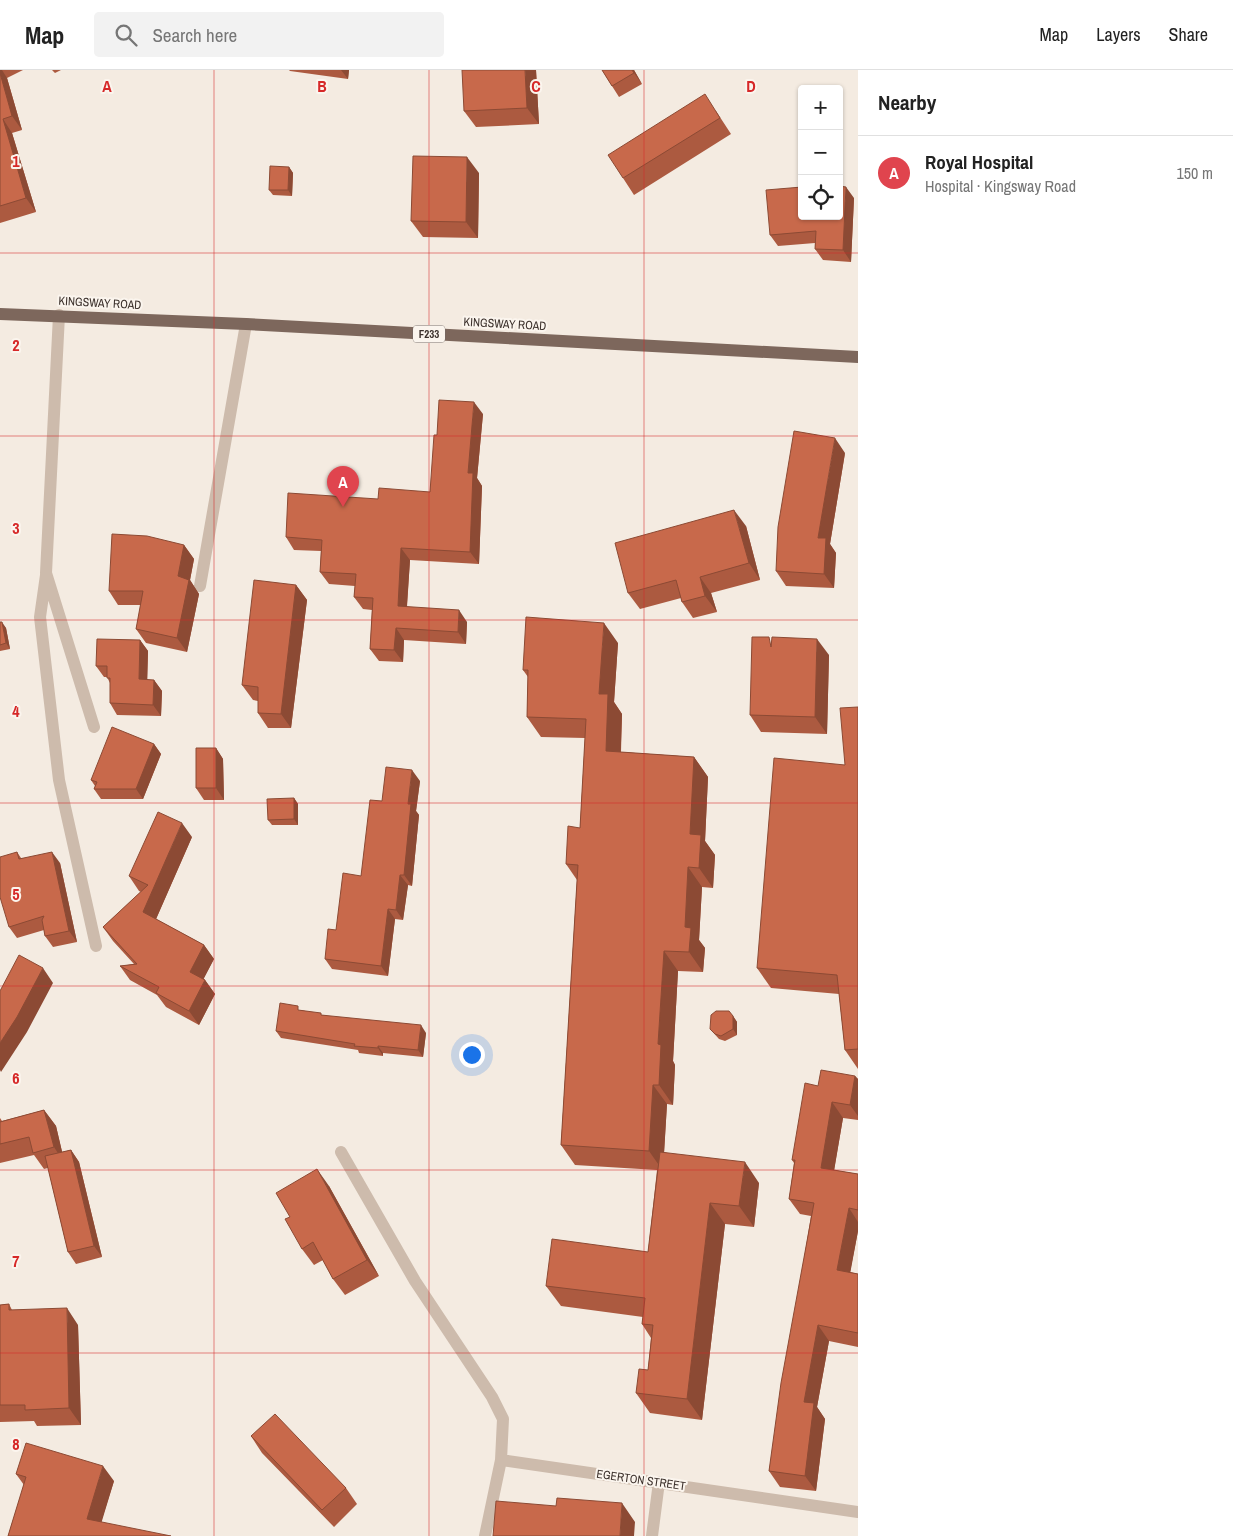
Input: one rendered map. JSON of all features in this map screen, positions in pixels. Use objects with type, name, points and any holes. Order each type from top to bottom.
[{"type":"main road","name":"KINGSWAY ROAD","points":[[0,314],[246,324],[858,357]]},
{"type":"street","points":[[59,315],[46,573],[40,617],[59,780],[96,946]]},
{"type":"street","points":[[200,586],[246,324]]},
{"type":"street","points":[[46,573],[94,727]]},
{"type":"street","points":[[341,1152],[415,1281],[504,1419],[501,1460],[485,1536]]},
{"type":"street","name":"EGERTON STREET","points":[[501,1460],[858,1512]]},
{"type":"street","points":[[652,1536],[659,1482]]},
{"type":"building","points":[[462,70],[525,70],[527,108],[464,111]]},
{"type":"building","points":[[602,70],[632,70],[634,73],[612,86]]},
{"type":"building","points":[[0,73],[12,116],[3,119],[26,198],[0,206]]},
{"type":"building","points":[[705,94],[720,118],[623,178],[608,155]]},
{"type":"building","points":[[413,156],[467,157],[466,222],[411,221]]},
{"type":"building","points":[[270,166],[289,167],[288,190],[269,190]]},
{"type":"building","points":[[798,187],[798,220],[843,220],[843,187],[846,187],[843,250],[815,249],[816,231],[770,235],[766,190]]},
{"type":"building","points":[[439,400],[474,402],[468,473],[473,473],[470,552],[401,548],[398,606],[459,610],[458,632],[396,628],[394,650],[370,649],[373,598],[354,597],[356,574],[320,572],[322,540],[286,537],[288,493],[378,499],[379,488],[430,492],[434,435],[437,435]]},
{"type":"building","points":[[794,431],[835,438],[818,538],[826,538],[824,574],[776,571],[778,527]]},
{"type":"building","points":[[734,510],[749,563],[700,577],[705,596],[682,602],[676,580],[628,593],[615,543]]},
{"type":"building","points":[[112,534],[147,536],[184,545],[178,576],[189,580],[177,638],[136,629],[143,591],[109,591]]},
{"type":"building","points":[[254,580],[296,585],[281,714],[258,713],[258,687],[242,685]]},
{"type":"building","points":[[526,617],[604,623],[599,694],[608,694],[606,751],[694,757],[690,834],[701,835],[699,868],[688,867],[685,927],[691,928],[689,952],[664,951],[658,1044],[661,1045],[659,1085],[653,1085],[649,1151],[561,1145],[578,865],[566,864],[568,826],[580,828],[586,719],[527,717],[528,670],[523,670]]},
{"type":"building","points":[[0,622],[2,622],[6,643],[0,645]]},
{"type":"building","points":[[752,637],[769,637],[771,647],[772,637],[817,639],[815,717],[750,715]]},
{"type":"building","points":[[97,639],[140,640],[139,679],[154,680],[153,705],[110,703],[110,678],[107,678],[107,666],[96,666]]},
{"type":"building","points":[[858,707],[858,1049],[845,1050],[837,975],[757,968],[774,758],[845,765],[840,708]]},
{"type":"building","points":[[112,727],[154,744],[136,789],[94,789],[97,782],[91,780]]},
{"type":"building","points":[[196,748],[216,748],[216,788],[196,788]]},
{"type":"building","points":[[386,767],[412,770],[408,804],[411,804],[404,875],[400,875],[396,910],[388,909],[381,966],[325,959],[328,929],[336,930],[343,873],[361,876],[370,800],[382,801]]},
{"type":"building","points":[[294,798],[294,819],[268,820],[267,799]]},
{"type":"building","points":[[158,812],[182,823],[143,912],[204,945],[190,972],[205,980],[189,1011],[156,993],[159,987],[120,966],[137,964],[103,927],[148,885],[129,876]]},
{"type":"building","points":[[17,852],[19,859],[52,852],[69,931],[45,936],[42,920],[44,916],[9,927],[0,897],[0,857]]},
{"type":"building","points":[[19,955],[43,968],[17,1017],[0,1043],[0,991]]},
{"type":"building","points":[[280,1003],[298,1006],[298,1010],[321,1013],[321,1015],[421,1025],[418,1050],[354,1046],[355,1044],[276,1031]]},
{"type":"building","points":[[716,1011],[729,1011],[733,1016],[733,1029],[721,1036],[715,1034],[710,1029],[711,1015]]},
{"type":"building","points":[[821,1070],[855,1076],[850,1105],[832,1102],[821,1168],[858,1174],[858,1210],[849,1208],[837,1270],[858,1274],[858,1333],[818,1325],[804,1402],[814,1403],[805,1476],[769,1471],[781,1383],[814,1203],[789,1199],[795,1160],[792,1160],[805,1083],[818,1086]]},
{"type":"building","points":[[44,1110],[54,1147],[33,1153],[29,1137],[0,1144],[0,1122]]},
{"type":"building","points":[[71,1150],[94,1246],[68,1252],[45,1156]]},
{"type":"building","points":[[660,1152],[745,1162],[739,1206],[710,1203],[687,1399],[636,1393],[639,1369],[648,1370],[653,1325],[642,1324],[645,1298],[546,1286],[552,1239],[648,1252]]},
{"type":"building","points":[[317,1169],[367,1260],[333,1279],[313,1242],[302,1249],[285,1219],[290,1217],[276,1193]]},
{"type":"building","points":[[9,1304],[9,1310],[67,1308],[69,1408],[25,1410],[25,1405],[0,1405],[0,1305]]},
{"type":"building","points":[[275,1414],[346,1488],[322,1510],[251,1436]]},
{"type":"building","points":[[26,1443],[103,1466],[87,1519],[171,1536],[8,1536],[26,1477],[16,1474]]},
{"type":"building","points":[[557,1498],[622,1503],[620,1536],[493,1536],[496,1501],[556,1506]]},
{"type":"place","name":"Royal Hospital","points":[[343,507]]}]
